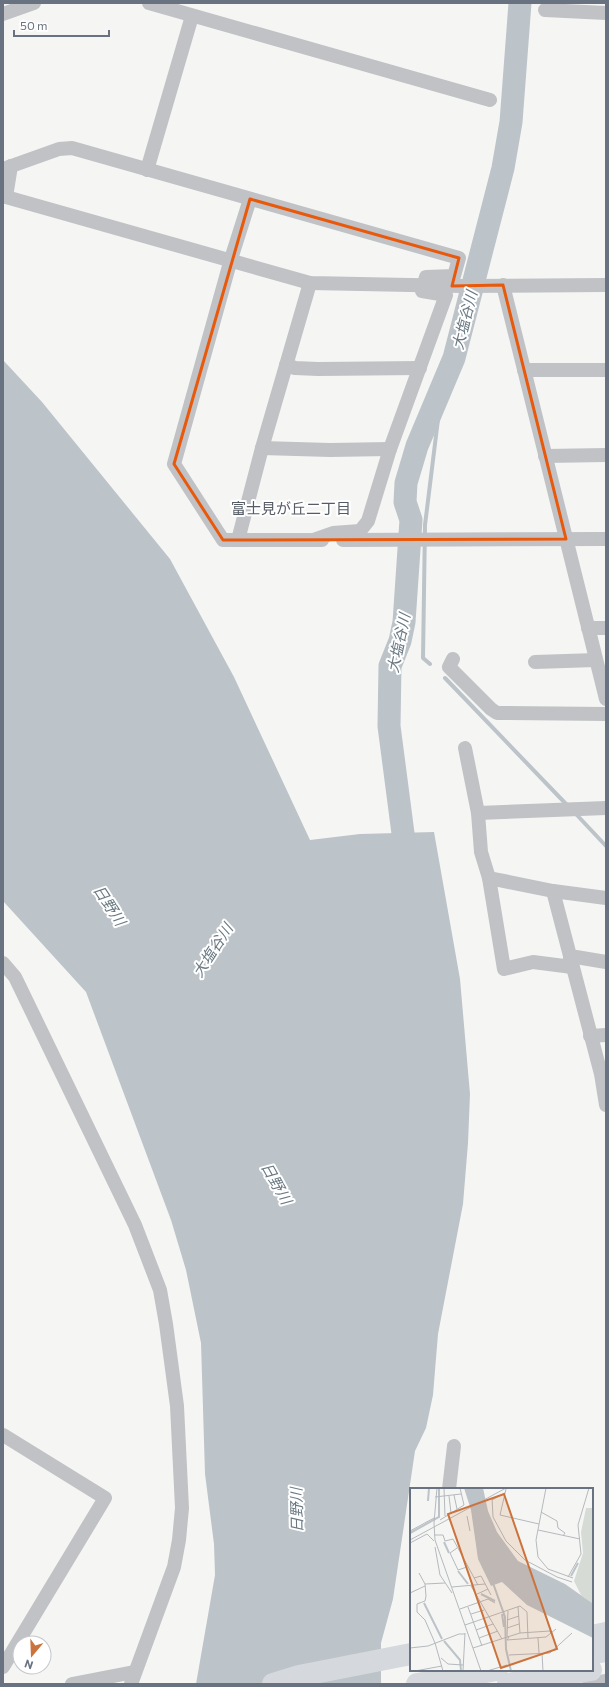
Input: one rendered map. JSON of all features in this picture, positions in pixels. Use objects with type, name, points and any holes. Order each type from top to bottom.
[{"type":"highway","points":[[593,1623],[606,1621]]},
{"type":"highway","points":[[593,1636],[606,1634]]},
{"type":"highway","points":[[593,1653],[606,1651]]},
{"type":"highway","points":[[273,1684],[299,1676],[410,1654]]},
{"type":"highway","points":[[311,1684],[410,1667]]},
{"type":"highway","points":[[593,1670],[606,1667]]},
{"type":"highway","points":[[417,1684],[491,1671]]},
{"type":"highway","points":[[508,1684],[586,1671]]},
{"type":"street","points":[[3,14],[34,3]]},
{"type":"street","points":[[158,4],[192,16],[490,100]]},
{"type":"street","points":[[545,10],[606,13]]},
{"type":"street","points":[[147,170],[192,16]]},
{"type":"street","points":[[313,540],[333,533],[360,531],[365,527],[390,449],[446,296],[422,291],[424,285],[426,277],[454,276],[459,258],[250,200],[72,148],[59,148],[7,167],[6,197],[231,259],[310,283],[424,285],[461,286],[606,285]]},
{"type":"street","points":[[250,200],[231,259],[174,464],[223,540],[433,541],[606,539]]},
{"type":"street","points":[[238,540],[262,448],[310,283]]},
{"type":"street","points":[[503,285],[606,699]]},
{"type":"street","points":[[286,365],[295,368],[318,369],[420,368]]},
{"type":"street","points":[[524,370],[606,370]]},
{"type":"street","points":[[262,448],[330,450],[390,449]]},
{"type":"street","points":[[545,456],[606,455]]},
{"type":"street","points":[[588,628],[606,628]]},
{"type":"street","points":[[453,659],[449,667],[491,709],[497,713],[606,714]]},
{"type":"street","points":[[536,662],[596,660]]},
{"type":"street","points":[[465,748],[478,813],[482,852],[489,878],[504,969],[533,962],[571,962],[576,957],[606,962]]},
{"type":"street","points":[[478,813],[606,808]]},
{"type":"street","points":[[489,878],[553,891],[606,898]]},
{"type":"street","points":[[553,891],[601,1074],[606,1100]]},
{"type":"street","points":[[3,963],[15,977],[135,1225],[160,1290],[173,1362],[177,1406],[181,1514],[180,1540],[174,1567],[133,1678],[72,1684]]},
{"type":"street","points":[[590,1036],[606,1035]]},
{"type":"street","points":[[3,1435],[105,1498],[3,1667]]},
{"type":"street","points":[[449,1488],[454,1446]]},
{"type":"street","points":[[589,1684],[606,1681]]},
{"type":"highlighted area","points":[[250,199],[459,258],[452,286],[503,285],[566,539],[223,540],[174,464]]},
{"type":"water","name":"日野川","points":[[3,360],[42,402],[170,559],[234,677],[310,840],[360,834],[434,832],[460,979],[470,1094],[468,1143],[463,1204],[438,1334],[433,1395],[426,1428],[415,1451],[393,1599],[381,1643],[381,1684],[196,1684],[215,1575],[214,1544],[205,1474],[201,1343],[186,1270],[171,1220],[86,992],[3,901]]},
{"type":"waterway","name":"大塩谷川","points":[[407,864],[389,726],[390,666],[400,641],[404,622],[411,520],[405,502],[406,483],[417,446],[454,358],[503,168],[511,122],[520,3]]},
{"type":"waterway","points":[[430,664],[423,658],[425,525],[442,387]]},
{"type":"waterway","points":[[445,678],[567,805]]},
{"type":"waterway","points":[[575,813],[606,846]]},
{"type":"district","name":"富士見が丘二丁目","points":[[291,508]]}]
